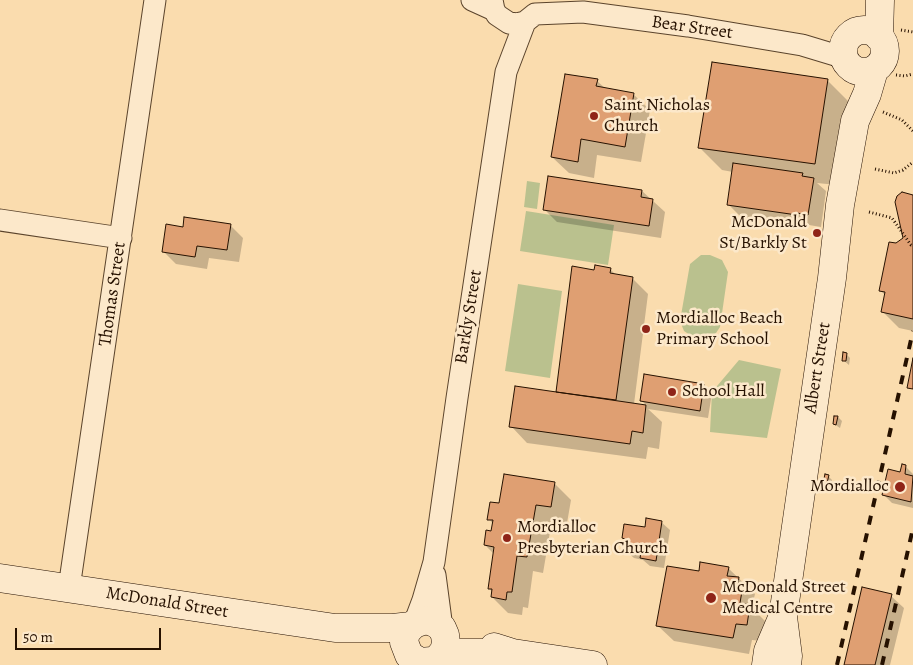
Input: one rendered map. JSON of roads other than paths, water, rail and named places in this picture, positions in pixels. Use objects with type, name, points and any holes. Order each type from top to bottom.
[{"type":"street","name":"Thomas Street","points":[[69,588],[155,0]]},
{"type":"street","points":[[472,0],[496,10]]},
{"type":"street","name":"Albert Street","points":[[766,665],[768,651],[782,616],[832,278],[840,205],[855,121],[863,54],[862,15],[865,0]]},
{"type":"street","name":"Albert Street","points":[[863,54],[880,0]]},
{"type":"street","name":"Bear Street","points":[[496,10],[517,24],[537,9],[583,12],[688,26],[863,54]]},
{"type":"street","name":"Barkly Street","points":[[408,643],[424,600],[434,562],[506,72],[537,9]]},
{"type":"street","name":"Barkly Street","points":[[496,10],[506,72]]},
{"type":"street","points":[[0,220],[121,238]]},
{"type":"street","name":"Barkly Street","points":[[434,562],[443,630]]},
{"type":"street","name":"McDonald Street","points":[[0,578],[335,628],[408,643]]},
{"type":"street","name":"Albert Street","points":[[782,616],[788,656],[787,665]]},
{"type":"street","points":[[510,653],[443,630],[435,623],[426,620],[408,643],[412,658],[420,662],[435,661],[455,653],[510,653],[593,665]]},
{"type":"street","points":[[435,661],[444,651],[446,643],[443,630]]},
{"type":"railway","points":[[837,665],[913,331]]},
{"type":"railway","points":[[882,665],[913,528]]},
{"type":"place","name":"Saint Nicholas Church","points":[[594,116]]},
{"type":"place","name":"McDonald St/Barkly St","points":[[817,233]]},
{"type":"place","name":"Mordialloc Beach Primary School","points":[[646,329]]},
{"type":"place","name":"School Hall","points":[[672,392]]},
{"type":"place","name":"Mordialloc","points":[[900,487]]},
{"type":"place","name":"Mordialloc Presbyterian Church","points":[[507,538]]},
{"type":"place","name":"McDonald Street Medical Centre","points":[[711,598]]}]
